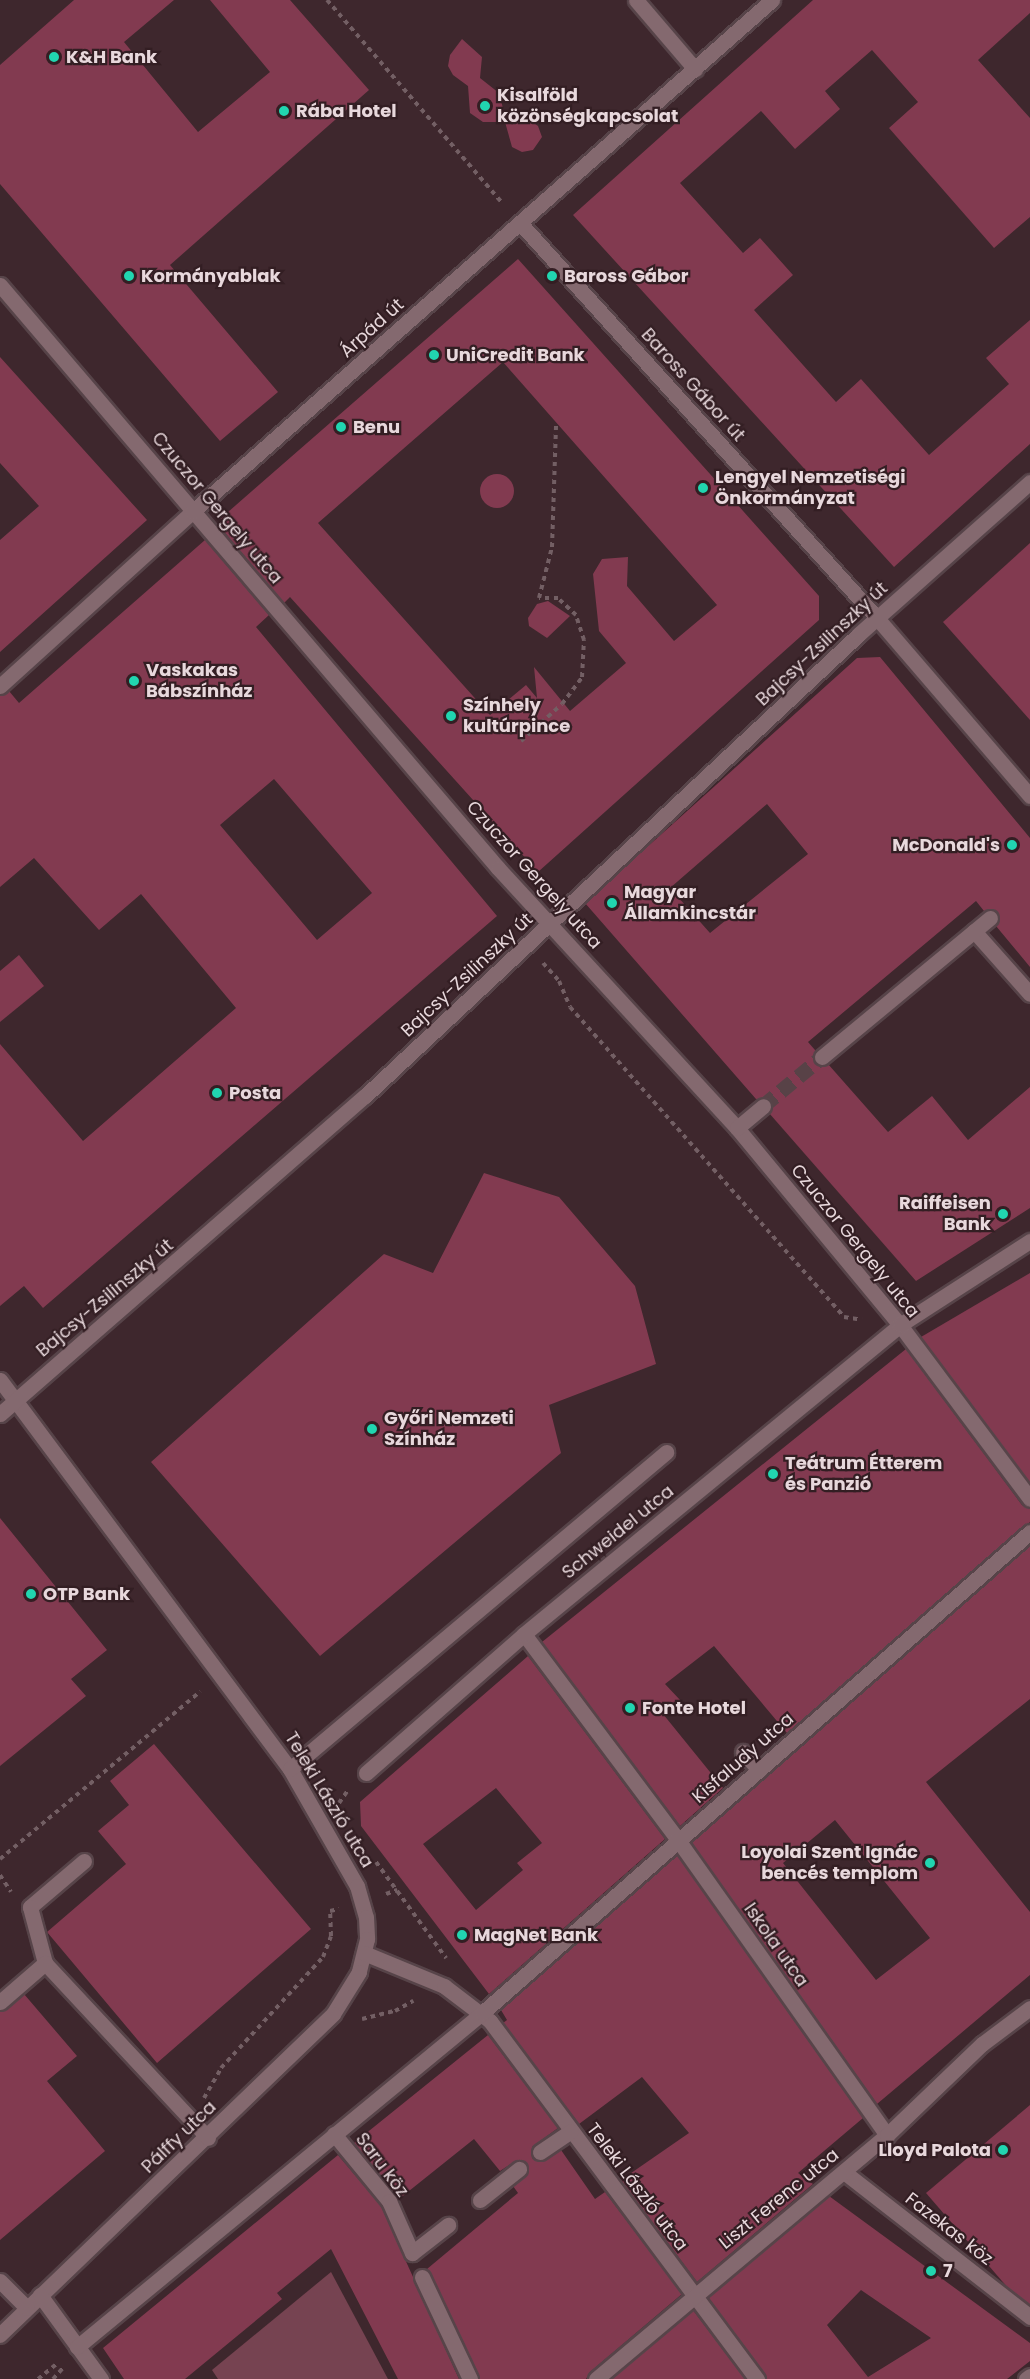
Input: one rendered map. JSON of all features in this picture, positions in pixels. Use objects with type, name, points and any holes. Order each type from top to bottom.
[{"type":"street","points":[[636,0],[695,69]]},
{"type":"street","name":"Árpád út","points":[[0,686],[192,512],[772,0]]},
{"type":"street","name":"Baross Gábor út","points":[[520,223],[877,618],[1030,796]]},
{"type":"street","name":"Czuczor Gergely utca","points":[[0,285],[165,475],[192,512],[498,868],[737,1128],[900,1326],[1030,1499]]},
{"type":"street","name":"Bajcsy-Zsilinszky út","points":[[0,1414],[192,1250],[551,923],[877,618],[1030,482]]},
{"type":"street","points":[[822,1058],[990,918]]},
{"type":"street","points":[[975,931],[1030,994]]},
{"type":"street","points":[[737,1128],[763,1106]]},
{"type":"street","name":"Schweidel utca","points":[[366,1773],[524,1634],[900,1326],[1030,1242]]},
{"type":"street","name":"Teleki László utca","points":[[0,1380],[223,1674],[290,1769],[357,1886],[366,1917],[364,1953],[444,1986],[482,2013],[757,2379]]},
{"type":"street","name":"Schweidel utca","points":[[290,1769],[666,1452]]},
{"type":"street","name":"Kisfaludy utca","points":[[482,2013],[1030,1532]]},
{"type":"street","name":"Iskola utca","points":[[524,1634],[678,1840],[887,2134]]},
{"type":"street","points":[[743,1752],[759,1770]]},
{"type":"street","points":[[84,1861],[30,1906],[45,1963],[208,2138]]},
{"type":"street","name":"Pálffy utca","points":[[0,2335],[208,2138],[333,2014],[352,1985],[364,1953]]},
{"type":"street","points":[[0,2002],[45,1963]]},
{"type":"street","name":"Liszt Ferenc utca","points":[[596,2379],[844,2172],[982,2043],[1030,2008]]},
{"type":"street","points":[[77,2347],[482,2013]]},
{"type":"street","points":[[540,2152],[571,2131]]},
{"type":"street","name":"Saru köz","points":[[334,2134],[389,2201],[412,2253],[448,2225]]},
{"type":"street","points":[[480,2200],[519,2169]]},
{"type":"street","name":"Fazekas köz","points":[[844,2172],[1030,2317]]},
{"type":"street","points":[[422,2277],[470,2379]]},
{"type":"street","points":[[0,2281],[27,2308]]},
{"type":"street","points":[[40,2295],[101,2379]]},
{"type":"street","points":[[1026,2379],[1030,2376]]},
{"type":"path","points":[[327,0],[520,223]]},
{"type":"path","points":[[521,741],[562,704],[582,677],[584,640],[576,615],[558,598],[539,598],[552,548],[556,425]]},
{"type":"path","points":[[559,981],[570,1007],[844,1317],[900,1326]]},
{"type":"path","points":[[0,1859],[223,1674]]},
{"type":"path","points":[[341,1813],[339,1800],[366,1773]]},
{"type":"path","points":[[372,1856],[453,1967]]},
{"type":"path","points":[[196,2125],[208,2089],[221,2068],[323,1957],[331,1936],[330,1911]]},
{"type":"path","points":[[383,2014],[404,2008],[417,1995]]},
{"type":"shaded area","points":[[331,2272],[388,2379],[218,2379],[212,2370]]},
{"type":"building","points":[[74,0],[174,0],[124,42],[198,132],[270,72],[210,0],[290,0],[369,90],[170,265],[278,392],[220,441],[0,184],[0,65]]},
{"type":"building","points":[[813,0],[1030,0],[1030,13],[978,60],[1030,118],[1030,217],[994,248],[889,128],[918,102],[872,50],[825,91],[840,109],[795,149],[761,111],[680,183],[743,253],[760,238],[793,275],[754,310],[836,402],[861,379],[929,455],[1009,384],[986,358],[1030,320],[1030,444],[894,567],[573,215]]},
{"type":"building","points":[[462,39],[482,57],[480,78],[499,93],[505,116],[530,120],[538,126],[542,137],[533,150],[522,152],[512,147],[505,122],[483,122],[470,113],[468,86],[453,75],[448,66],[450,55]]},
{"type":"building","points":[[518,259],[819,596],[819,620],[538,872],[290,597],[284,603],[220,527],[229,519],[220,519]],"holes":[[[503,362],[717,605],[674,641],[627,586],[628,557],[602,559],[593,574],[599,631],[626,663],[570,711],[534,667],[537,698],[526,685],[490,715],[318,523]]]},
{"type":"building","points":[[0,357],[147,520],[0,652],[0,540],[39,506],[0,463]]},
{"type":"building","points":[[497,474],[509,479],[514,491],[509,503],[497,508],[485,503],[480,491],[485,479]]},
{"type":"building","points":[[205,540],[269,615],[256,627],[497,916],[43,1308],[24,1286],[0,1306],[0,1044],[83,1141],[236,1008],[141,894],[99,930],[34,858],[0,887],[0,696],[9,691],[19,703]],"holes":[[[274,779],[372,893],[317,940],[220,825]]]},
{"type":"building","points":[[1030,543],[1030,720],[943,622]]},
{"type":"building","points":[[548,601],[570,616],[547,638],[529,626],[528,618],[537,604]]},
{"type":"building","points":[[880,657],[1030,838],[1030,967],[996,926],[998,912],[984,911],[976,901],[808,1042],[815,1050],[815,1064],[828,1064],[888,1132],[932,1096],[968,1140],[1030,1087],[1030,1208],[916,1281],[769,1113],[770,1099],[756,1099],[585,903],[857,658]],"holes":[[[767,804],[808,854],[710,933],[670,888]]]},
{"type":"building","points":[[19,955],[44,986],[0,1022],[0,971]]},
{"type":"building","name":"Győri Nemzeti Színház","points":[[484,1173],[559,1197],[635,1286],[656,1364],[549,1405],[561,1453],[320,1656],[151,1462],[384,1254],[433,1273]]},
{"type":"building","points":[[1030,1273],[1030,1483],[921,1337]]},
{"type":"building","points":[[906,1349],[1022,1505],[1030,1509],[1030,1522],[787,1733],[714,1646],[665,1684],[681,1701],[663,1714],[723,1788],[680,1826],[542,1642]]},
{"type":"building","name":"OTP Bank","points":[[0,1518],[107,1650],[71,1679],[86,1696],[0,1766]]},
{"type":"building","points":[[1030,1545],[1030,1699],[926,1782],[1030,1912],[1030,1975],[877,2104],[691,1842]],"holes":[[[835,1820],[930,1938],[876,1980],[783,1863]]]},
{"type":"building","points":[[528,1656],[665,1839],[489,1994],[361,1826],[360,1802]],"holes":[[[496,1788],[542,1843],[517,1863],[523,1870],[476,1910],[423,1844]]]},
{"type":"building","points":[[154,1744],[311,1929],[157,2063],[47,1932],[126,1864],[98,1831],[129,1805],[110,1781]]},
{"type":"building","points":[[677,1855],[863,2118],[798,2173],[813,2184],[697,2282],[621,2180],[689,2133],[642,2077],[579,2124],[503,2023],[507,2020],[501,2010]]},
{"type":"building","points":[[24,1994],[77,2056],[47,2081],[105,2151],[0,2240],[0,2012]]},
{"type":"building","points":[[488,2035],[558,2128],[532,2147],[532,2158],[541,2162],[561,2150],[595,2199],[605,2192],[682,2294],[590,2372],[586,2379],[480,2379],[427,2269],[518,2193],[513,2186],[528,2173],[526,2163],[517,2160],[500,2171],[474,2139],[399,2199],[354,2143]]},
{"type":"building","name":"Lloyd Palota","points":[[1030,2105],[1030,2305],[1008,2288],[926,2193]]},
{"type":"building","points":[[338,2155],[381,2206],[459,2379],[398,2379],[331,2249],[277,2293],[282,2299],[185,2379],[124,2379],[103,2348]]},
{"type":"building","points":[[829,2196],[1030,2343],[1030,2361],[1007,2379],[767,2379],[708,2297]],"holes":[[[861,2290],[931,2338],[868,2377],[827,2325]]]},
{"type":"building","points":[[693,2310],[745,2379],[611,2379]]},
{"type":"tunnel","points":[[763,1106],[822,1057]]},
{"type":"place","name":"K&H Bank","points":[[54,57]]},
{"type":"place","name":"Kisalföld közönségkapcsolat","points":[[485,106]]},
{"type":"place","name":"Rába Hotel","points":[[284,111]]},
{"type":"place","name":"Kormányablak","points":[[129,276]]},
{"type":"place","name":"Baross Gábor","points":[[552,276]]},
{"type":"place","name":"UniCredit Bank","points":[[434,355]]},
{"type":"place","name":"Benu","points":[[341,427]]},
{"type":"place","name":"Lengyel Nemzetiségi Önkormányzat","points":[[703,488]]},
{"type":"place","name":"Vaskakas Bábszínház","points":[[134,681]]},
{"type":"place","name":"Színhely kultúrpince","points":[[451,716]]},
{"type":"place","name":"McDonald's","points":[[1012,845]]},
{"type":"place","name":"Magyar Államkincstár","points":[[612,903]]},
{"type":"place","name":"Posta","points":[[217,1093]]},
{"type":"place","name":"Raiffeisen Bank","points":[[1003,1214]]},
{"type":"place","name":"Győri Nemzeti Színház","points":[[372,1429]]},
{"type":"place","name":"Teátrum Étterem és Panzió","points":[[773,1474]]},
{"type":"place","name":"OTP Bank","points":[[31,1594]]},
{"type":"place","name":"Fonte Hotel","points":[[630,1708]]},
{"type":"place","name":"Loyolai Szent Ignác bencés templom","points":[[930,1863]]},
{"type":"place","name":"MagNet Bank","points":[[462,1935]]},
{"type":"place","name":"Lloyd Palota","points":[[1003,2150]]},
{"type":"place","name":"7","points":[[931,2271]]}]
